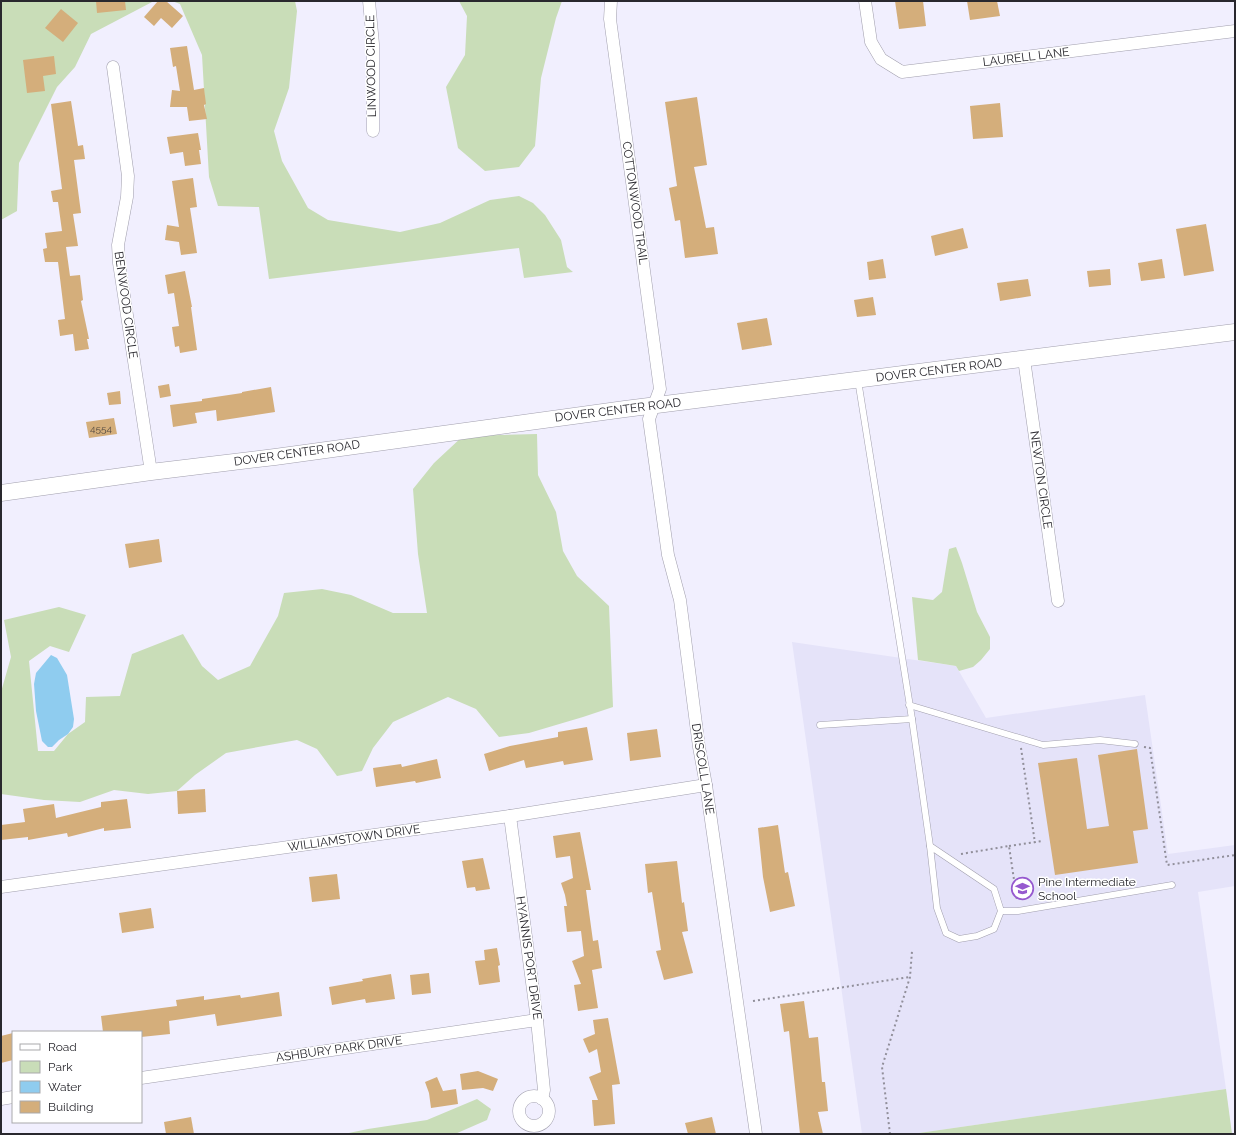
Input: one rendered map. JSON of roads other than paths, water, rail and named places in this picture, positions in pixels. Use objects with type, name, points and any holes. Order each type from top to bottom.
[{"type":"street","name":"LINWOOD CIRCLE","points":[[369,1],[373,44],[373,131]]},
{"type":"street","name":"COTTONWOOD TRAIL","points":[[611,1],[611,27],[660,389],[655,405]]},
{"type":"street","name":"LAURELL LANE","points":[[865,1],[871,42],[881,59],[902,72],[1235,31]]},
{"type":"street","name":"BENWOOD CIRCLE","points":[[113,68],[128,176],[127,197],[118,245],[119,263],[151,472]]},
{"type":"street","name":"DOVER CENTER ROAD","points":[[1,493],[655,405],[1235,332]]},
{"type":"street","name":"NEWTON CIRCLE","points":[[1024,359],[1058,601]]},
{"type":"street","name":"DRISCOLL LANE","points":[[655,405],[649,419],[654,459],[668,555],[680,600],[756,1134]]},
{"type":"street","name":"WILLIAMSTOWN DRIVE","points":[[1,887],[510,816],[706,785]]},
{"type":"street","name":"HYANNIS PORT DRIVE","points":[[510,816],[537,1020],[544,1090],[542,1099]]},
{"type":"street","name":"ASHBURY PARK DRIVE","points":[[142,1078],[537,1020]]},
{"type":"street","points":[[1,1099],[12,1097]]},
{"type":"lane","points":[[858,380],[912,719],[937,908],[946,933],[959,939],[977,936],[994,929],[1001,912],[994,889],[930,846]]},
{"type":"lane","points":[[909,705],[1043,745],[1100,740],[1135,744]]},
{"type":"lane","points":[[820,725],[912,719]]},
{"type":"lane","points":[[1001,912],[1018,911],[1172,885]]},
{"type":"water","points":[[51,655],[57,658],[67,675],[74,719],[73,727],[68,734],[52,747],[48,747],[42,741],[36,711],[34,684],[36,673]]},
{"type":"place","name":"Pine Intermediate School","points":[[1022,889]]}]
